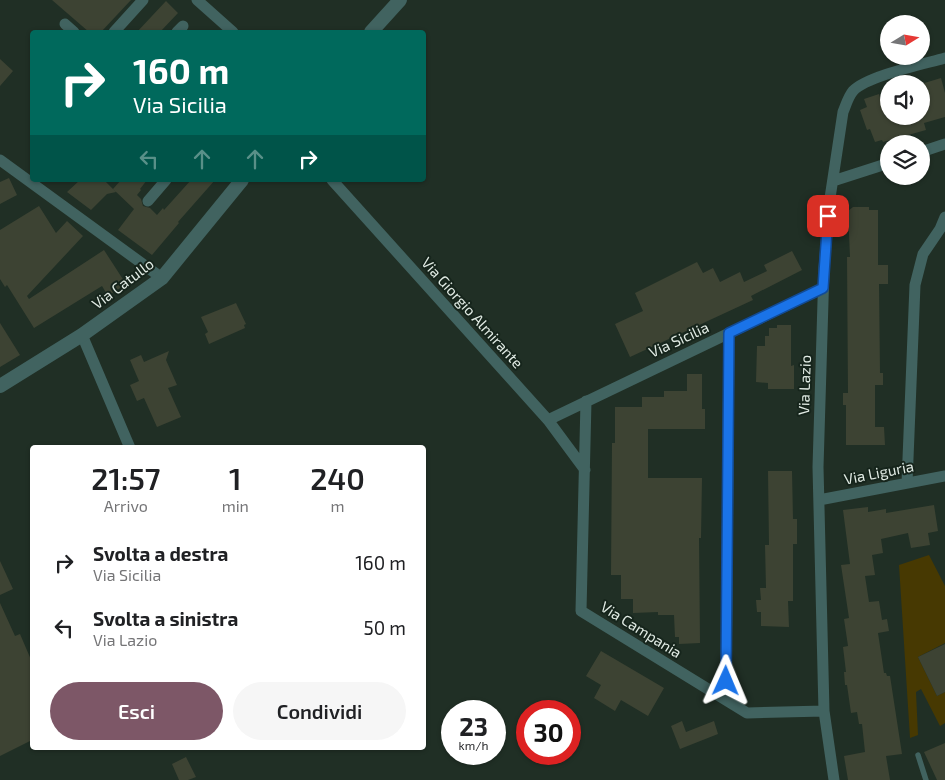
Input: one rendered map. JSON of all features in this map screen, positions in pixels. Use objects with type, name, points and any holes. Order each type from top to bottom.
[{"type":"street","points":[[116,30],[143,0]]},
{"type":"street","points":[[196,0],[231,30]]},
{"type":"street","points":[[373,30],[400,0]]},
{"type":"street","points":[[65,24],[72,30]]},
{"type":"street","name":"Via Lazio","points":[[834,780],[824,711],[818,467],[823,288],[832,181],[843,112],[847,100],[854,91],[864,83],[945,58]]},
{"type":"street","points":[[930,149],[945,144]]},
{"type":"street","points":[[0,160],[30,182]]},
{"type":"street","points":[[832,181],[880,166]]},
{"type":"street","points":[[30,182],[162,278]]},
{"type":"street","points":[[148,201],[164,182]]},
{"type":"street","name":"Via Catullo","points":[[0,386],[82,335],[162,278],[239,182]]},
{"type":"street","name":"Via Giorgio Almirante","points":[[334,182],[548,420],[585,470]]},
{"type":"street","points":[[907,482],[914,285],[923,254],[940,229],[945,217]]},
{"type":"street","name":"Via Sicilia","points":[[548,420],[823,288]]},
{"type":"street","points":[[726,700],[729,333]]},
{"type":"street","points":[[82,335],[129,445]]},
{"type":"street","name":"Via Campania","points":[[586,401],[581,612],[747,713],[824,711]]},
{"type":"street","name":"Via Liguria","points":[[819,500],[945,476]]},
{"type":"lane","points":[[918,755],[926,780]]},
{"type":"shaded area","points":[[929,555],[945,586],[945,643],[918,657],[937,696],[945,692],[945,723],[940,726],[921,689],[916,692],[918,735],[910,738],[899,565]]},
{"type":"building","points":[[52,0],[131,0],[103,30],[87,30]]},
{"type":"building","points":[[166,1],[178,13],[162,30],[139,30]]},
{"type":"building","points":[[0,59],[13,71],[0,86]]},
{"type":"building","points":[[941,78],[945,93],[945,117],[930,121],[930,81]]},
{"type":"building","points":[[879,94],[880,125],[925,125],[926,130],[908,135],[880,135],[880,141],[875,142],[870,129],[867,130],[860,110],[867,107],[864,99]]},
{"type":"building","points":[[9,178],[17,195],[0,204],[0,182]]},
{"type":"building","points":[[78,182],[106,182],[116,192],[107,194],[91,210],[67,192]]},
{"type":"building","points":[[119,182],[145,182],[137,195],[141,199],[143,206],[150,208],[157,215],[163,208],[164,210],[189,182],[213,182],[152,255],[118,230],[134,209],[113,189]]},
{"type":"building","points":[[39,206],[56,233],[67,221],[83,236],[27,296],[29,299],[104,250],[126,284],[108,296],[102,286],[34,328],[7,285],[5,287],[0,279],[0,230]]},
{"type":"building","points":[[853,207],[869,207],[869,210],[878,210],[878,265],[888,265],[888,284],[879,284],[880,373],[883,373],[883,385],[875,385],[875,427],[884,427],[885,445],[846,445],[846,405],[843,405],[843,393],[848,393],[847,257],[850,257],[848,211]]},
{"type":"building","points":[[792,251],[802,270],[751,296],[753,300],[630,357],[615,324],[643,311],[635,293],[697,262],[703,273],[713,268],[720,282],[740,272],[744,282],[767,271],[764,265]]},
{"type":"building","points":[[236,303],[246,324],[244,325],[245,328],[209,344],[205,334],[208,332],[201,317]]},
{"type":"building","points":[[0,323],[20,355],[0,367]]},
{"type":"building","points":[[777,325],[791,325],[791,366],[794,365],[794,389],[768,389],[768,383],[756,382],[757,346],[765,346],[765,336],[769,336],[769,328],[777,328]]},
{"type":"building","points":[[169,351],[166,360],[177,385],[168,388],[181,417],[157,427],[144,398],[137,401],[130,385],[139,381],[130,360],[141,355],[144,362]]},
{"type":"building","points":[[687,374],[702,374],[702,409],[705,409],[705,429],[648,429],[648,478],[702,478],[701,538],[699,538],[700,643],[679,644],[679,637],[675,637],[674,615],[658,615],[658,612],[633,613],[633,599],[621,599],[621,575],[611,575],[612,443],[615,443],[615,407],[642,407],[642,397],[664,397],[664,391],[687,391]]},
{"type":"building","points":[[768,471],[792,471],[793,519],[797,519],[797,544],[793,544],[793,601],[788,601],[789,627],[761,626],[761,612],[757,612],[756,600],[761,600],[760,588],[766,588],[765,545],[769,545]]},
{"type":"building","points":[[934,505],[938,531],[928,533],[930,545],[911,548],[908,533],[881,539],[883,553],[872,555],[875,575],[865,576],[869,602],[879,601],[882,620],[887,619],[889,631],[878,633],[884,673],[890,676],[902,754],[886,756],[890,780],[848,780],[844,756],[865,752],[862,724],[859,724],[857,712],[851,713],[847,685],[845,685],[844,672],[846,672],[843,647],[848,646],[844,619],[849,618],[841,565],[850,564],[843,510],[868,507],[868,512],[886,509],[886,513]]},
{"type":"building","points":[[0,561],[13,589],[0,595]]},
{"type":"building","points":[[0,603],[15,636],[20,634],[30,657],[30,741],[0,756]]},
{"type":"building","points":[[945,644],[945,692],[937,696],[918,657]]},
{"type":"building","points":[[601,651],[664,688],[648,716],[621,700],[615,711],[594,698],[601,685],[586,676]]},
{"type":"building","points":[[682,721],[686,732],[714,721],[718,734],[680,749],[671,726]]},
{"type":"building","points":[[945,743],[945,780],[937,780],[924,752]]},
{"type":"building","points":[[186,757],[196,777],[188,780],[179,780],[172,764]]},
{"type":"route","points":[[726,681],[729,333],[823,288],[828,216]]}]
